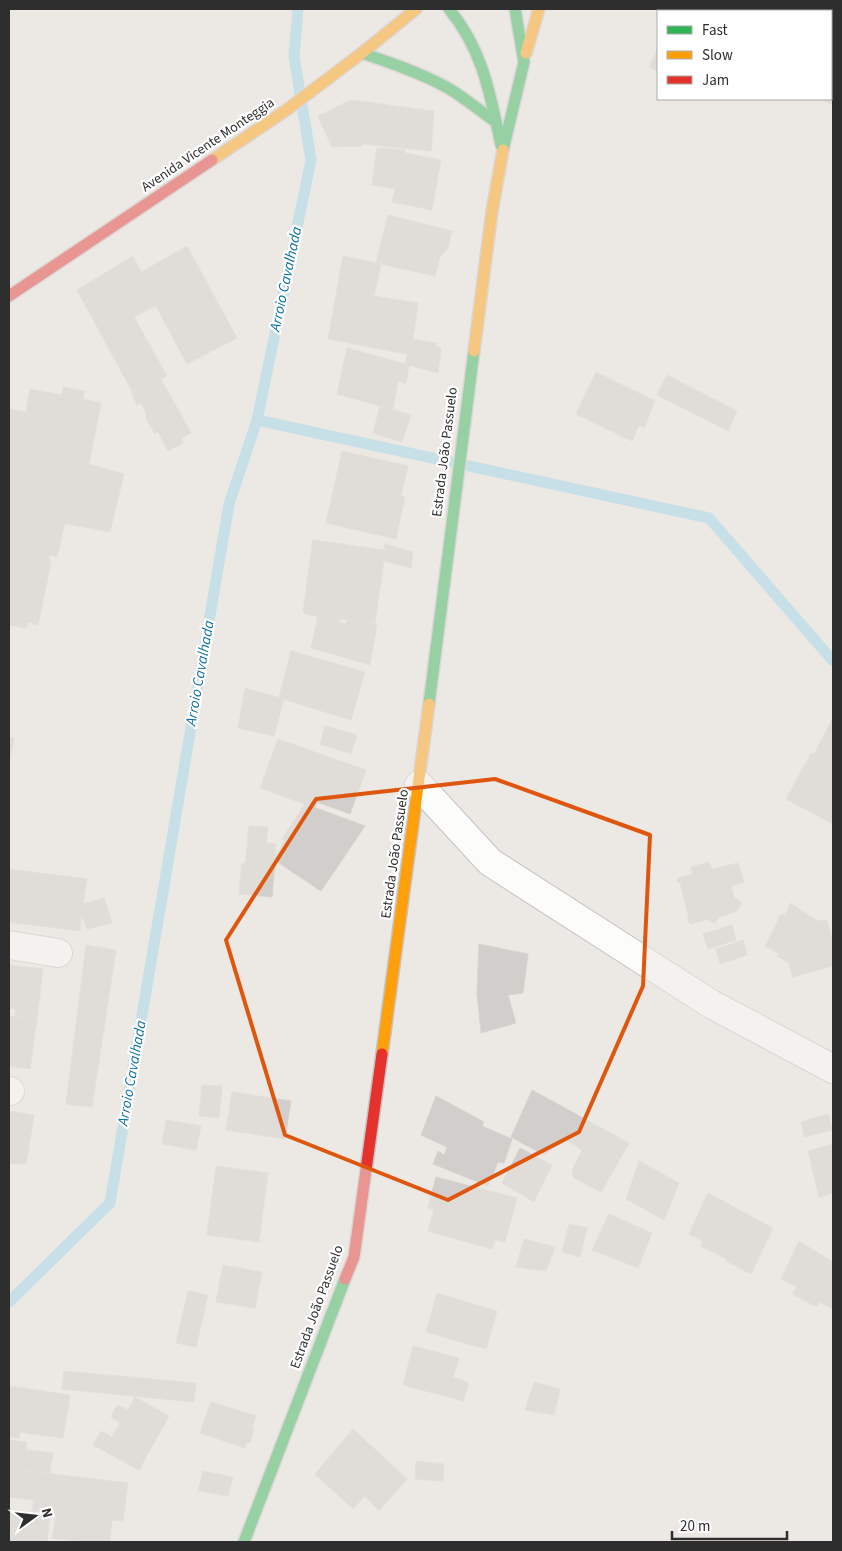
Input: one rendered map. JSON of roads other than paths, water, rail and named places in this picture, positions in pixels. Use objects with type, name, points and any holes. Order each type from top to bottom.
[{"type":"street","name":"Avenida Vicente Monteggia","points":[[9,296],[285,111],[362,53],[416,9]]},
{"type":"street","name":"Estrada João Passuelo","points":[[449,9],[460,21],[477,52],[486,78],[503,151]]},
{"type":"street","name":"Estrada João Passuelo","points":[[244,1542],[354,1257],[419,785],[492,211],[503,151],[524,62],[515,9]]},
{"type":"street","points":[[524,62],[539,9]]},
{"type":"street","points":[[362,53],[409,69],[441,84],[464,98],[496,122]]},
{"type":"street","points":[[419,785],[490,862],[711,1004],[833,1069]]},
{"type":"street","points":[[9,945],[58,953]]},
{"type":"waterway","name":"Arroio Cavalhada","points":[[9,1302],[110,1203],[229,504],[257,420],[311,160],[294,56],[298,9]]},
{"type":"waterway","points":[[257,420],[709,518],[833,661]]}]
